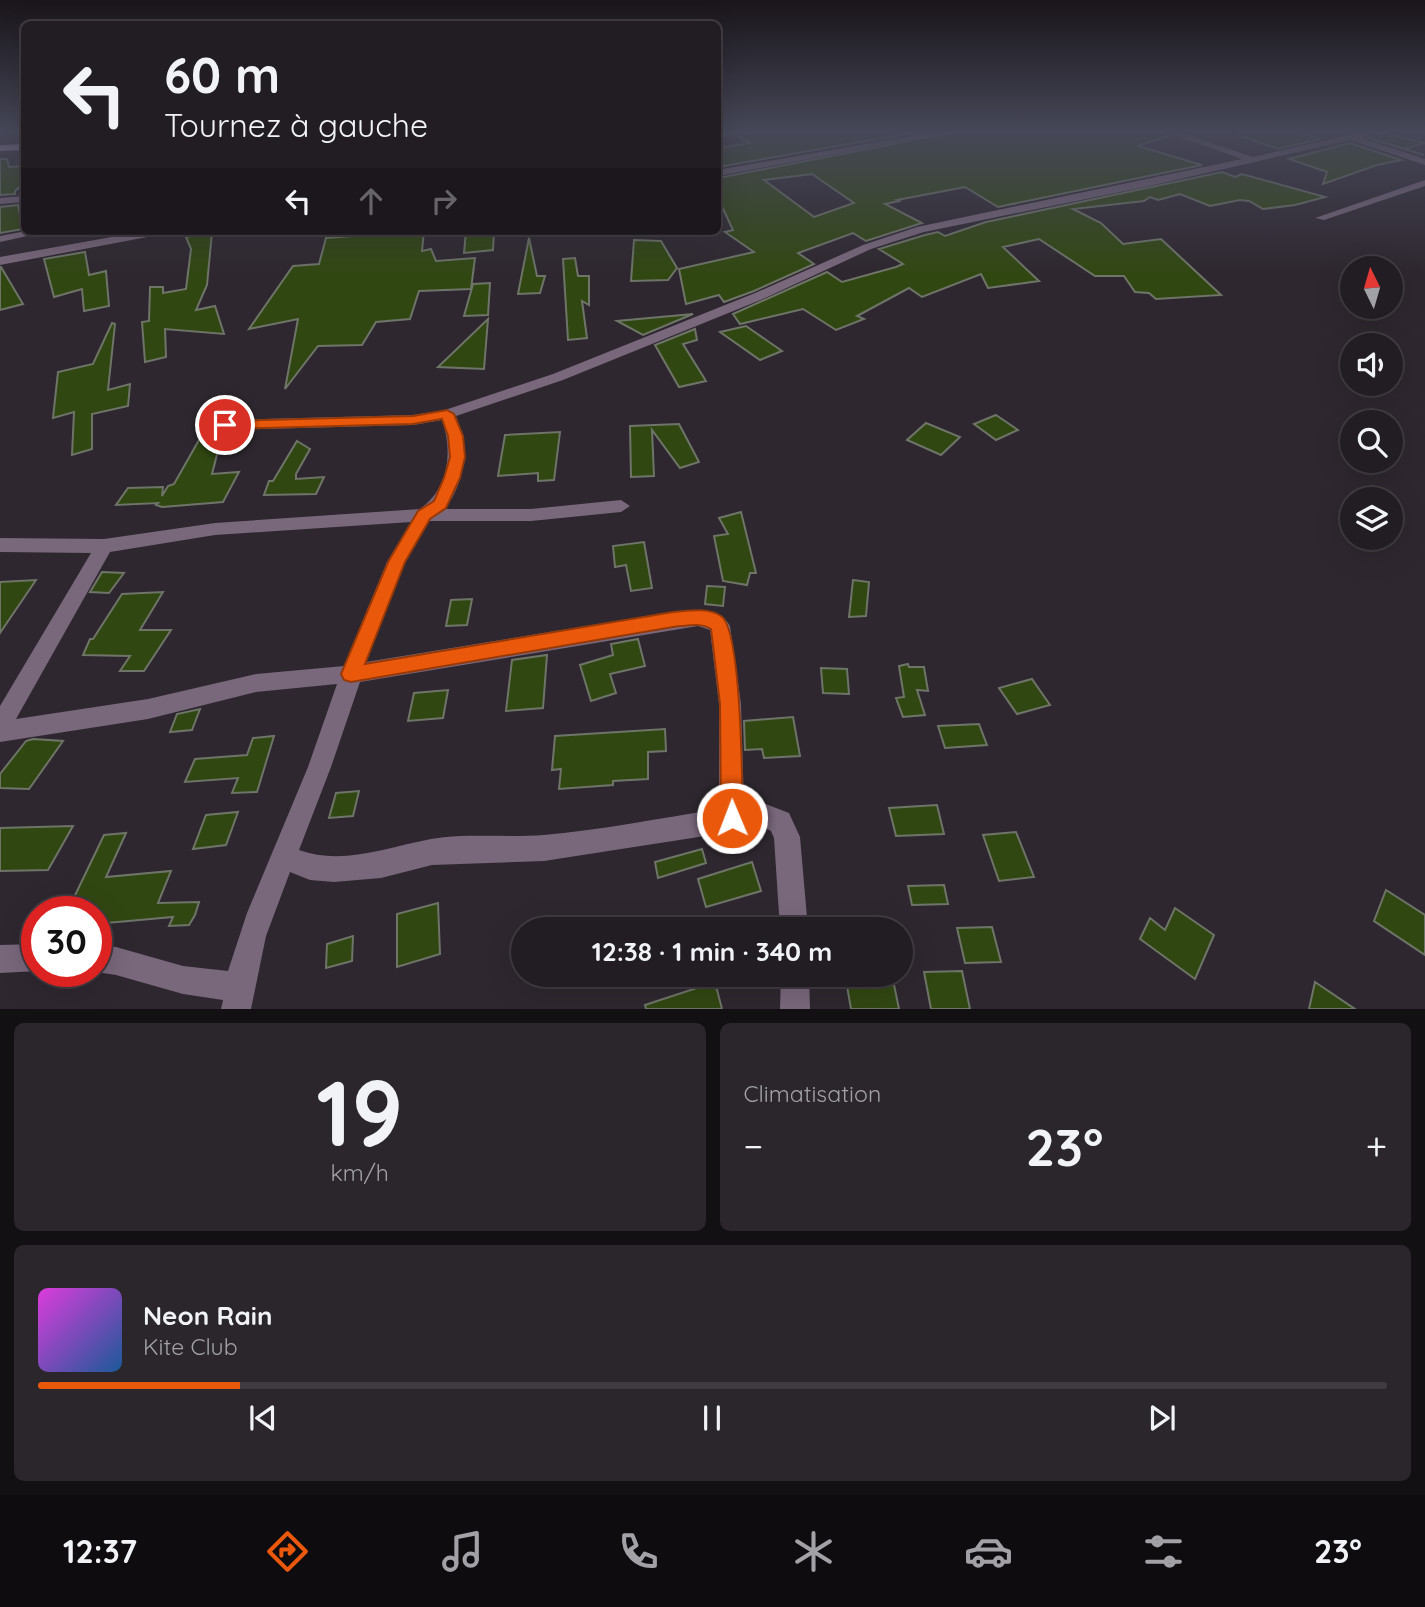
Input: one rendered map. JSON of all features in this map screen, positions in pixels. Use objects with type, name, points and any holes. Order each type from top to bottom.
[{"type":"street","points":[[225,425],[413,420],[447,414],[558,377],[759,296],[867,247],[921,229],[996,216],[1166,179]]},
{"type":"street","points":[[1320,218],[1425,183]]},
{"type":"street","points":[[0,201],[21,199]]},
{"type":"street","points":[[0,239],[22,235]]},
{"type":"street","points":[[0,261],[141,235]]},
{"type":"street","points":[[112,961],[237,998],[254,928],[397,562],[424,515],[440,504],[452,478],[457,457],[456,436],[447,414]]},
{"type":"street","points":[[0,545],[104,546],[215,529],[424,515],[531,515],[621,506]]},
{"type":"street","points":[[0,729],[104,546]]},
{"type":"street","points":[[0,729],[148,709],[256,683],[351,674],[698,617],[714,620],[720,626],[730,704],[732,818]]},
{"type":"street","points":[[282,856],[310,867],[334,869],[381,865],[432,852],[544,848],[763,815],[775,818],[784,828],[793,917]]},
{"type":"street","points":[[0,959],[21,958]]},
{"type":"street","points":[[795,987],[795,1009]]},
{"type":"building","points":[[0,179],[21,179],[21,186],[15,194],[0,195]]},
{"type":"building","points":[[721,179],[771,179],[764,180],[814,217],[854,203],[819,179],[1134,179],[998,207],[965,187],[897,200],[899,201],[885,204],[922,223],[866,241],[853,233],[798,253],[814,264],[754,291],[724,302],[719,295],[686,304],[679,269],[754,252],[725,232],[733,230],[721,204]]},
{"type":"building","points":[[1189,179],[1260,179],[1325,197],[1295,205],[1263,209],[1249,201],[1240,200],[1210,206],[1180,194],[1158,200],[1150,197],[1144,201],[1073,209],[1101,223],[1123,244],[1161,239],[1221,295],[1156,299],[1149,293],[1135,292],[1124,276],[1095,276],[1039,239],[1003,247],[1039,281],[988,288],[981,274],[922,297],[909,288],[857,316],[864,319],[836,330],[803,309],[740,324],[733,314],[827,272],[842,282],[896,267],[903,264],[879,249],[938,232],[945,236],[986,222]]},
{"type":"building","points":[[18,205],[21,229],[0,233],[0,207]]},
{"type":"building","points":[[212,235],[207,285],[196,310],[215,306],[224,334],[165,329],[166,357],[145,362],[142,322],[149,321],[150,287],[163,287],[163,293],[186,289],[191,249],[186,237]]},
{"type":"building","points":[[424,235],[422,251],[431,249],[436,261],[475,258],[471,289],[419,291],[410,319],[376,322],[362,345],[318,346],[285,389],[298,319],[249,329],[293,266],[319,264],[326,238]]},
{"type":"building","points":[[466,235],[494,235],[493,250],[464,253]]},
{"type":"building","points":[[529,238],[537,276],[545,276],[540,293],[518,294]]},
{"type":"building","points":[[634,240],[661,241],[677,268],[668,280],[631,281]]},
{"type":"building","points":[[85,252],[89,275],[106,271],[109,306],[84,311],[82,289],[54,297],[44,259]]},
{"type":"building","points":[[575,258],[578,276],[589,276],[589,305],[582,301],[587,338],[568,340],[563,259]]},
{"type":"building","points":[[1,267],[23,304],[0,310]]},
{"type":"building","points":[[490,283],[488,315],[464,316],[473,284]]},
{"type":"building","points":[[693,314],[643,335],[617,321]]},
{"type":"building","points":[[488,319],[484,369],[438,367]]},
{"type":"building","points":[[112,323],[115,324],[108,390],[130,384],[128,406],[92,414],[92,449],[72,455],[74,412],[53,418],[58,372],[93,364]]},
{"type":"building","points":[[746,326],[782,351],[760,360],[720,332]]},
{"type":"building","points":[[695,329],[697,340],[683,344],[706,381],[679,387],[655,345]]},
{"type":"building","points":[[996,415],[1018,430],[996,440],[974,424]]},
{"type":"building","points":[[926,423],[960,437],[941,455],[907,440]]},
{"type":"building","points":[[679,424],[699,462],[680,468],[652,430],[654,476],[631,477],[630,426]]},
{"type":"building","points":[[560,432],[554,480],[538,481],[538,473],[498,476],[505,435]]},
{"type":"building","points":[[221,439],[212,474],[239,472],[223,502],[162,507],[156,505],[158,503],[116,505],[128,488],[163,487],[162,496],[168,486],[174,484],[199,440]]},
{"type":"building","points":[[297,441],[310,449],[296,474],[296,479],[324,477],[316,494],[264,495],[269,481],[273,481]]},
{"type":"building","points":[[741,512],[756,573],[750,573],[747,585],[723,581],[714,536],[728,534],[719,518]]},
{"type":"building","points":[[644,542],[652,588],[631,591],[626,565],[615,567],[613,546]]},
{"type":"building","points":[[102,572],[124,573],[109,593],[90,592]]},
{"type":"building","points":[[36,580],[0,633],[0,582]]},
{"type":"building","points":[[853,580],[869,582],[866,616],[849,617]]},
{"type":"building","points":[[707,586],[725,587],[723,606],[705,604]]},
{"type":"building","points":[[163,592],[140,630],[171,630],[144,671],[120,671],[130,656],[83,655],[90,639],[93,639],[122,594]]},
{"type":"building","points":[[472,599],[467,625],[446,626],[451,600]]},
{"type":"building","points":[[638,639],[645,666],[610,674],[616,693],[591,701],[580,665],[613,655],[611,644]]},
{"type":"building","points":[[547,655],[543,708],[506,711],[512,660]]},
{"type":"building","points":[[908,664],[909,667],[924,667],[928,691],[917,690],[925,715],[903,717],[896,698],[904,697],[899,666]]},
{"type":"building","points":[[821,668],[847,669],[849,694],[823,693]]},
{"type":"building","points":[[1032,679],[1050,705],[1017,714],[999,688]]},
{"type":"building","points":[[448,690],[443,718],[408,721],[414,693]]},
{"type":"building","points":[[200,709],[192,730],[170,732],[177,714]]},
{"type":"building","points":[[793,717],[800,756],[764,758],[762,749],[745,750],[744,721]]},
{"type":"building","points":[[979,724],[987,745],[945,748],[938,726]]},
{"type":"building","points":[[665,729],[666,751],[648,752],[648,779],[559,789],[561,769],[552,770],[555,736]]},
{"type":"building","points":[[274,736],[257,792],[232,793],[238,778],[185,782],[195,759],[247,755],[253,738]]},
{"type":"building","points":[[26,741],[63,741],[29,789],[0,788],[0,774]]},
{"type":"building","points":[[359,791],[353,816],[329,818],[336,793]]},
{"type":"building","points":[[937,805],[944,834],[896,836],[889,808]]},
{"type":"building","points":[[238,812],[226,845],[193,849],[206,815]]},
{"type":"building","points":[[73,826],[48,870],[0,871],[0,828]]},
{"type":"building","points":[[1016,832],[1034,877],[999,881],[983,835]]},
{"type":"building","points":[[126,833],[106,877],[171,871],[158,903],[199,902],[189,925],[169,926],[173,917],[112,923],[112,896],[75,896],[104,835]]},
{"type":"building","points":[[702,849],[706,863],[658,878],[655,862]]},
{"type":"building","points":[[752,862],[761,891],[706,907],[698,879]]},
{"type":"building","points":[[944,885],[948,904],[912,905],[908,886]]},
{"type":"building","points":[[1386,890],[1425,915],[1425,955],[1374,921]]},
{"type":"building","points":[[438,903],[440,954],[397,967],[397,914]]},
{"type":"building","points":[[1175,908],[1214,935],[1195,979],[1140,939],[1150,918],[1165,930]]},
{"type":"building","points":[[992,927],[1001,962],[965,963],[957,928]]},
{"type":"building","points":[[353,936],[352,961],[326,968],[327,944]]},
{"type":"building","points":[[962,971],[970,1009],[931,1009],[924,972]]},
{"type":"building","points":[[1315,982],[1355,1009],[1309,1009]]},
{"type":"building","points":[[700,987],[716,987],[722,1009],[646,1009],[645,1005]]},
{"type":"building","points":[[847,987],[894,987],[899,1009],[851,1009]]},
{"type":"route","points":[[225,425],[413,420],[447,414],[456,436],[457,457],[452,478],[440,504],[424,515],[397,562],[351,674],[673,620],[698,617],[714,620],[720,626],[730,704],[732,818]]}]
